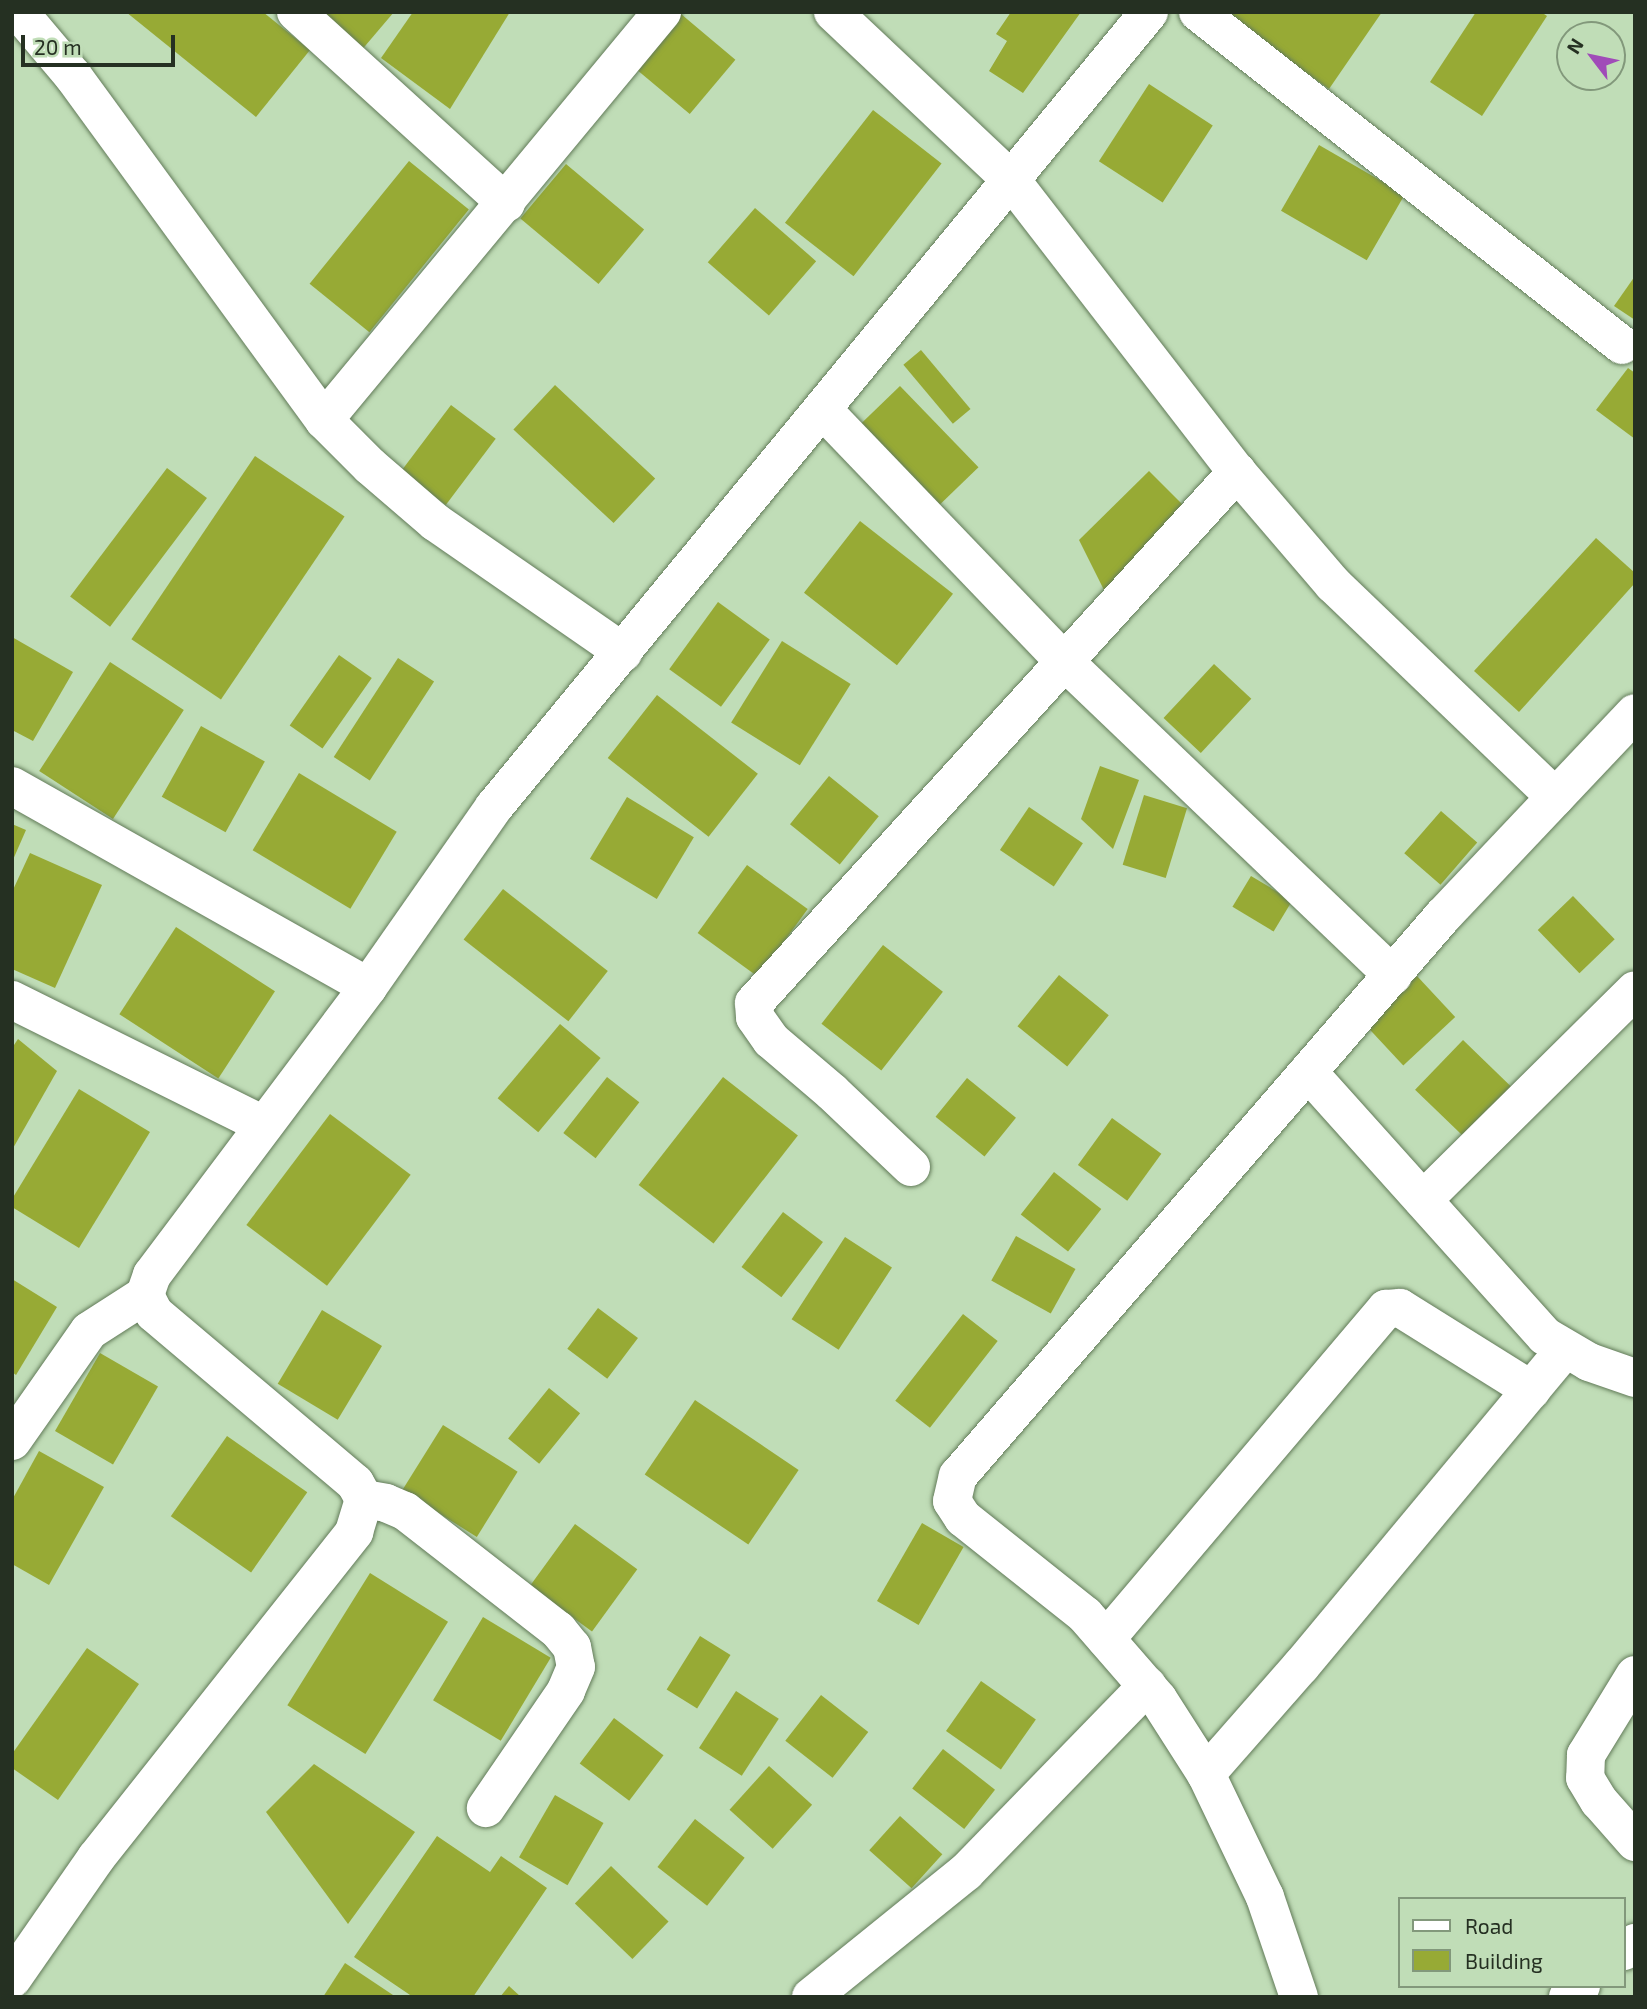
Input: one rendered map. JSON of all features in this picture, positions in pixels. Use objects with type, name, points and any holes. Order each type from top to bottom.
[{"type":"street","points":[[19,12],[73,75],[324,420],[370,466],[435,522],[623,652]]},
{"type":"street","points":[[296,12],[506,203]]},
{"type":"street","points":[[324,420],[662,12]]},
{"type":"street","points":[[834,12],[1011,180],[1237,472],[1333,584],[1555,797]]},
{"type":"street","points":[[12,1441],[89,1331],[145,1295],[152,1275],[368,987],[495,807],[1149,12]]},
{"type":"street","points":[[1198,12],[1622,345]]},
{"type":"street","points":[[823,410],[1064,661],[1393,975]]},
{"type":"street","points":[[911,1167],[832,1092],[771,1040],[755,1017],[754,1003],[1237,472]]},
{"type":"street","points":[[1300,1997],[1265,1897],[1206,1774],[1147,1686],[1085,1615],[963,1518],[952,1502],[958,1476],[1393,975],[1635,713]]},
{"type":"street","points":[[12,786],[368,987]]},
{"type":"street","points":[[1423,1200],[1634,993]]},
{"type":"street","points":[[12,1000],[264,1125]]},
{"type":"street","points":[[1308,1072],[1545,1336],[1564,1350],[1635,1378]]},
{"type":"street","points":[[36,1997],[12,1978],[96,1858],[354,1532],[364,1499],[355,1483],[154,1313],[145,1295]]},
{"type":"street","points":[[1105,1639],[1386,1309],[1401,1308],[1531,1390]]},
{"type":"street","points":[[1206,1774],[1301,1666],[1564,1350]]},
{"type":"street","points":[[364,1499],[386,1503],[405,1511],[558,1630],[572,1647],[576,1667],[566,1691],[486,1808]]},
{"type":"street","points":[[1635,1675],[1586,1755],[1584,1778],[1599,1801],[1635,1842]]},
{"type":"street","points":[[811,1997],[966,1872],[1147,1686]]},
{"type":"building","points":[[126,12],[263,12],[310,50],[256,117]]},
{"type":"building","points":[[313,12],[394,12],[360,52]]},
{"type":"building","points":[[413,12],[510,12],[450,109],[381,58]]},
{"type":"building","points":[[1011,12],[1081,12],[1023,93],[989,71],[1007,41],[996,34]]},
{"type":"building","points":[[1220,12],[1382,12],[1329,89]]},
{"type":"building","points":[[1476,12],[1541,12],[1547,16],[1482,116],[1430,82]]},
{"type":"building","points":[[681,14],[735,60],[690,114],[635,68]]},
{"type":"building","points":[[1149,84],[1213,125],[1163,203],[1099,161]]},
{"type":"building","points":[[873,110],[942,164],[854,276],[785,223]]},
{"type":"building","points":[[1319,145],[1405,194],[1367,260],[1281,211]]},
{"type":"building","points":[[409,161],[469,209],[369,332],[310,284]]},
{"type":"building","points":[[566,164],[644,230],[598,284],[520,218]]},
{"type":"building","points":[[755,208],[816,261],[769,315],[708,262]]},
{"type":"building","points":[[1635,276],[1635,320],[1614,306]]},
{"type":"building","points":[[921,350],[970,409],[953,424],[903,365]]},
{"type":"building","points":[[1628,368],[1635,373],[1635,439],[1596,410]]},
{"type":"building","points":[[555,385],[655,478],[614,523],[513,430]]},
{"type":"building","points":[[900,386],[978,467],[940,505],[861,424]]},
{"type":"building","points":[[451,405],[496,439],[446,505],[401,471]]},
{"type":"building","points":[[255,456],[345,516],[221,700],[131,639]]},
{"type":"building","points":[[167,468],[207,498],[110,627],[70,597]]},
{"type":"building","points":[[1149,471],[1189,511],[1106,594],[1079,540]]},
{"type":"building","points":[[860,521],[953,594],[897,665],[804,593]]},
{"type":"building","points":[[1596,538],[1635,573],[1635,583],[1519,712],[1474,671]]},
{"type":"building","points":[[718,602],[770,640],[721,707],[669,669]]},
{"type":"building","points":[[12,637],[73,672],[33,741],[12,730]]},
{"type":"building","points":[[782,641],[851,684],[800,765],[731,722]]},
{"type":"building","points":[[339,655],[372,678],[322,748],[290,725]]},
{"type":"building","points":[[398,658],[434,681],[370,780],[334,757]]},
{"type":"building","points":[[110,662],[184,710],[113,819],[39,771]]},
{"type":"building","points":[[1214,664],[1251,699],[1201,753],[1164,718]]},
{"type":"building","points":[[657,695],[758,774],[709,837],[608,758]]},
{"type":"building","points":[[201,726],[265,761],[226,832],[162,797]]},
{"type":"building","points":[[1100,766],[1139,780],[1113,849],[1081,819]]},
{"type":"building","points":[[299,773],[397,832],[350,909],[253,850]]},
{"type":"building","points":[[829,776],[879,816],[840,864],[790,824]]},
{"type":"building","points":[[1144,795],[1187,808],[1166,878],[1123,865]]},
{"type":"building","points":[[627,797],[694,837],[657,899],[590,859]]},
{"type":"building","points":[[1029,807],[1083,843],[1054,886],[1000,850]]},
{"type":"building","points":[[1441,811],[1477,842],[1440,885],[1404,853]]},
{"type":"building","points":[[12,824],[26,830],[12,862]]},
{"type":"building","points":[[30,853],[102,885],[55,988],[12,969],[12,892]]},
{"type":"building","points":[[747,865],[808,909],[758,977],[698,933]]},
{"type":"building","points":[[1251,876],[1292,901],[1274,932],[1232,907]]},
{"type":"building","points":[[503,889],[608,971],[568,1021],[464,939]]},
{"type":"building","points":[[1573,896],[1615,939],[1579,973],[1538,930]]},
{"type":"building","points":[[176,927],[275,991],[218,1078],[119,1014]]},
{"type":"building","points":[[883,945],[943,992],[881,1071],[821,1024]]},
{"type":"building","points":[[1059,975],[1109,1015],[1067,1067],[1017,1026]]},
{"type":"building","points":[[1417,976],[1455,1017],[1403,1065],[1365,1024]]},
{"type":"building","points":[[560,1024],[601,1058],[538,1132],[498,1098]]},
{"type":"building","points":[[18,1039],[57,1071],[12,1150],[12,1048]]},
{"type":"building","points":[[1463,1040],[1513,1089],[1465,1138],[1415,1090]]},
{"type":"building","points":[[607,1077],[639,1102],[596,1158],[563,1133]]},
{"type":"building","points":[[723,1077],[798,1135],[714,1243],[639,1185]]},
{"type":"building","points":[[967,1078],[1016,1118],[984,1157],[936,1117]]},
{"type":"building","points":[[79,1089],[150,1132],[79,1248],[12,1207],[12,1199]]},
{"type":"building","points":[[330,1114],[411,1175],[327,1286],[246,1225]]},
{"type":"building","points":[[1112,1118],[1161,1154],[1127,1201],[1078,1165]]},
{"type":"building","points":[[1054,1172],[1101,1209],[1068,1251],[1021,1215]]},
{"type":"building","points":[[783,1212],[823,1242],[781,1297],[741,1267]]},
{"type":"building","points":[[1016,1236],[1075,1269],[1051,1314],[991,1281]]},
{"type":"building","points":[[845,1237],[892,1267],[839,1350],[792,1319]]},
{"type":"building","points":[[12,1279],[57,1307],[16,1375],[12,1372]]},
{"type":"building","points":[[598,1308],[638,1338],[607,1379],[567,1349]]},
{"type":"building","points":[[322,1310],[382,1346],[338,1420],[278,1384]]},
{"type":"building","points":[[963,1314],[998,1341],[930,1428],[895,1401]]},
{"type":"building","points":[[100,1353],[158,1386],[113,1464],[55,1431]]},
{"type":"building","points":[[549,1388],[580,1413],[539,1464],[508,1439]]},
{"type":"building","points":[[695,1400],[799,1470],[748,1545],[645,1475]]},
{"type":"building","points":[[443,1425],[518,1472],[477,1537],[402,1490]]},
{"type":"building","points":[[227,1436],[307,1492],[251,1572],[171,1516]]},
{"type":"building","points":[[39,1451],[104,1487],[49,1585],[12,1564],[12,1500]]},
{"type":"building","points":[[922,1523],[964,1547],[919,1625],[877,1601]]},
{"type":"building","points":[[575,1524],[637,1569],[592,1632],[530,1586]]},
{"type":"building","points":[[370,1573],[448,1622],[365,1754],[287,1705]]},
{"type":"building","points":[[483,1617],[551,1658],[501,1741],[433,1700]]},
{"type":"building","points":[[700,1636],[731,1655],[697,1709],[667,1689]]},
{"type":"building","points":[[87,1648],[139,1684],[58,1800],[12,1768],[12,1754]]},
{"type":"building","points":[[981,1681],[1036,1719],[1001,1769],[946,1731]]},
{"type":"building","points":[[736,1691],[779,1719],[742,1776],[699,1748]]},
{"type":"building","points":[[821,1695],[868,1732],[833,1778],[785,1741]]},
{"type":"building","points":[[614,1718],[664,1755],[629,1801],[580,1764]]},
{"type":"building","points":[[943,1749],[995,1790],[964,1829],[912,1788]]},
{"type":"building","points":[[314,1764],[415,1832],[348,1924],[266,1812]]},
{"type":"building","points":[[769,1766],[812,1805],[773,1849],[730,1810]]},
{"type":"building","points":[[555,1795],[603,1823],[567,1885],[519,1857]]},
{"type":"building","points":[[900,1816],[942,1854],[912,1888],[869,1850]]},
{"type":"building","points":[[695,1819],[745,1858],[707,1906],[657,1867]]},
{"type":"building","points":[[437,1836],[490,1872],[501,1856],[547,1888],[473,1997],[413,1997],[354,1957]]},
{"type":"building","points":[[611,1866],[669,1922],[632,1959],[575,1903]]},
{"type":"building","points":[[345,1963],[396,1997],[323,1997]]},
{"type":"building","points":[[509,1986],[521,1997],[500,1997]]}]
